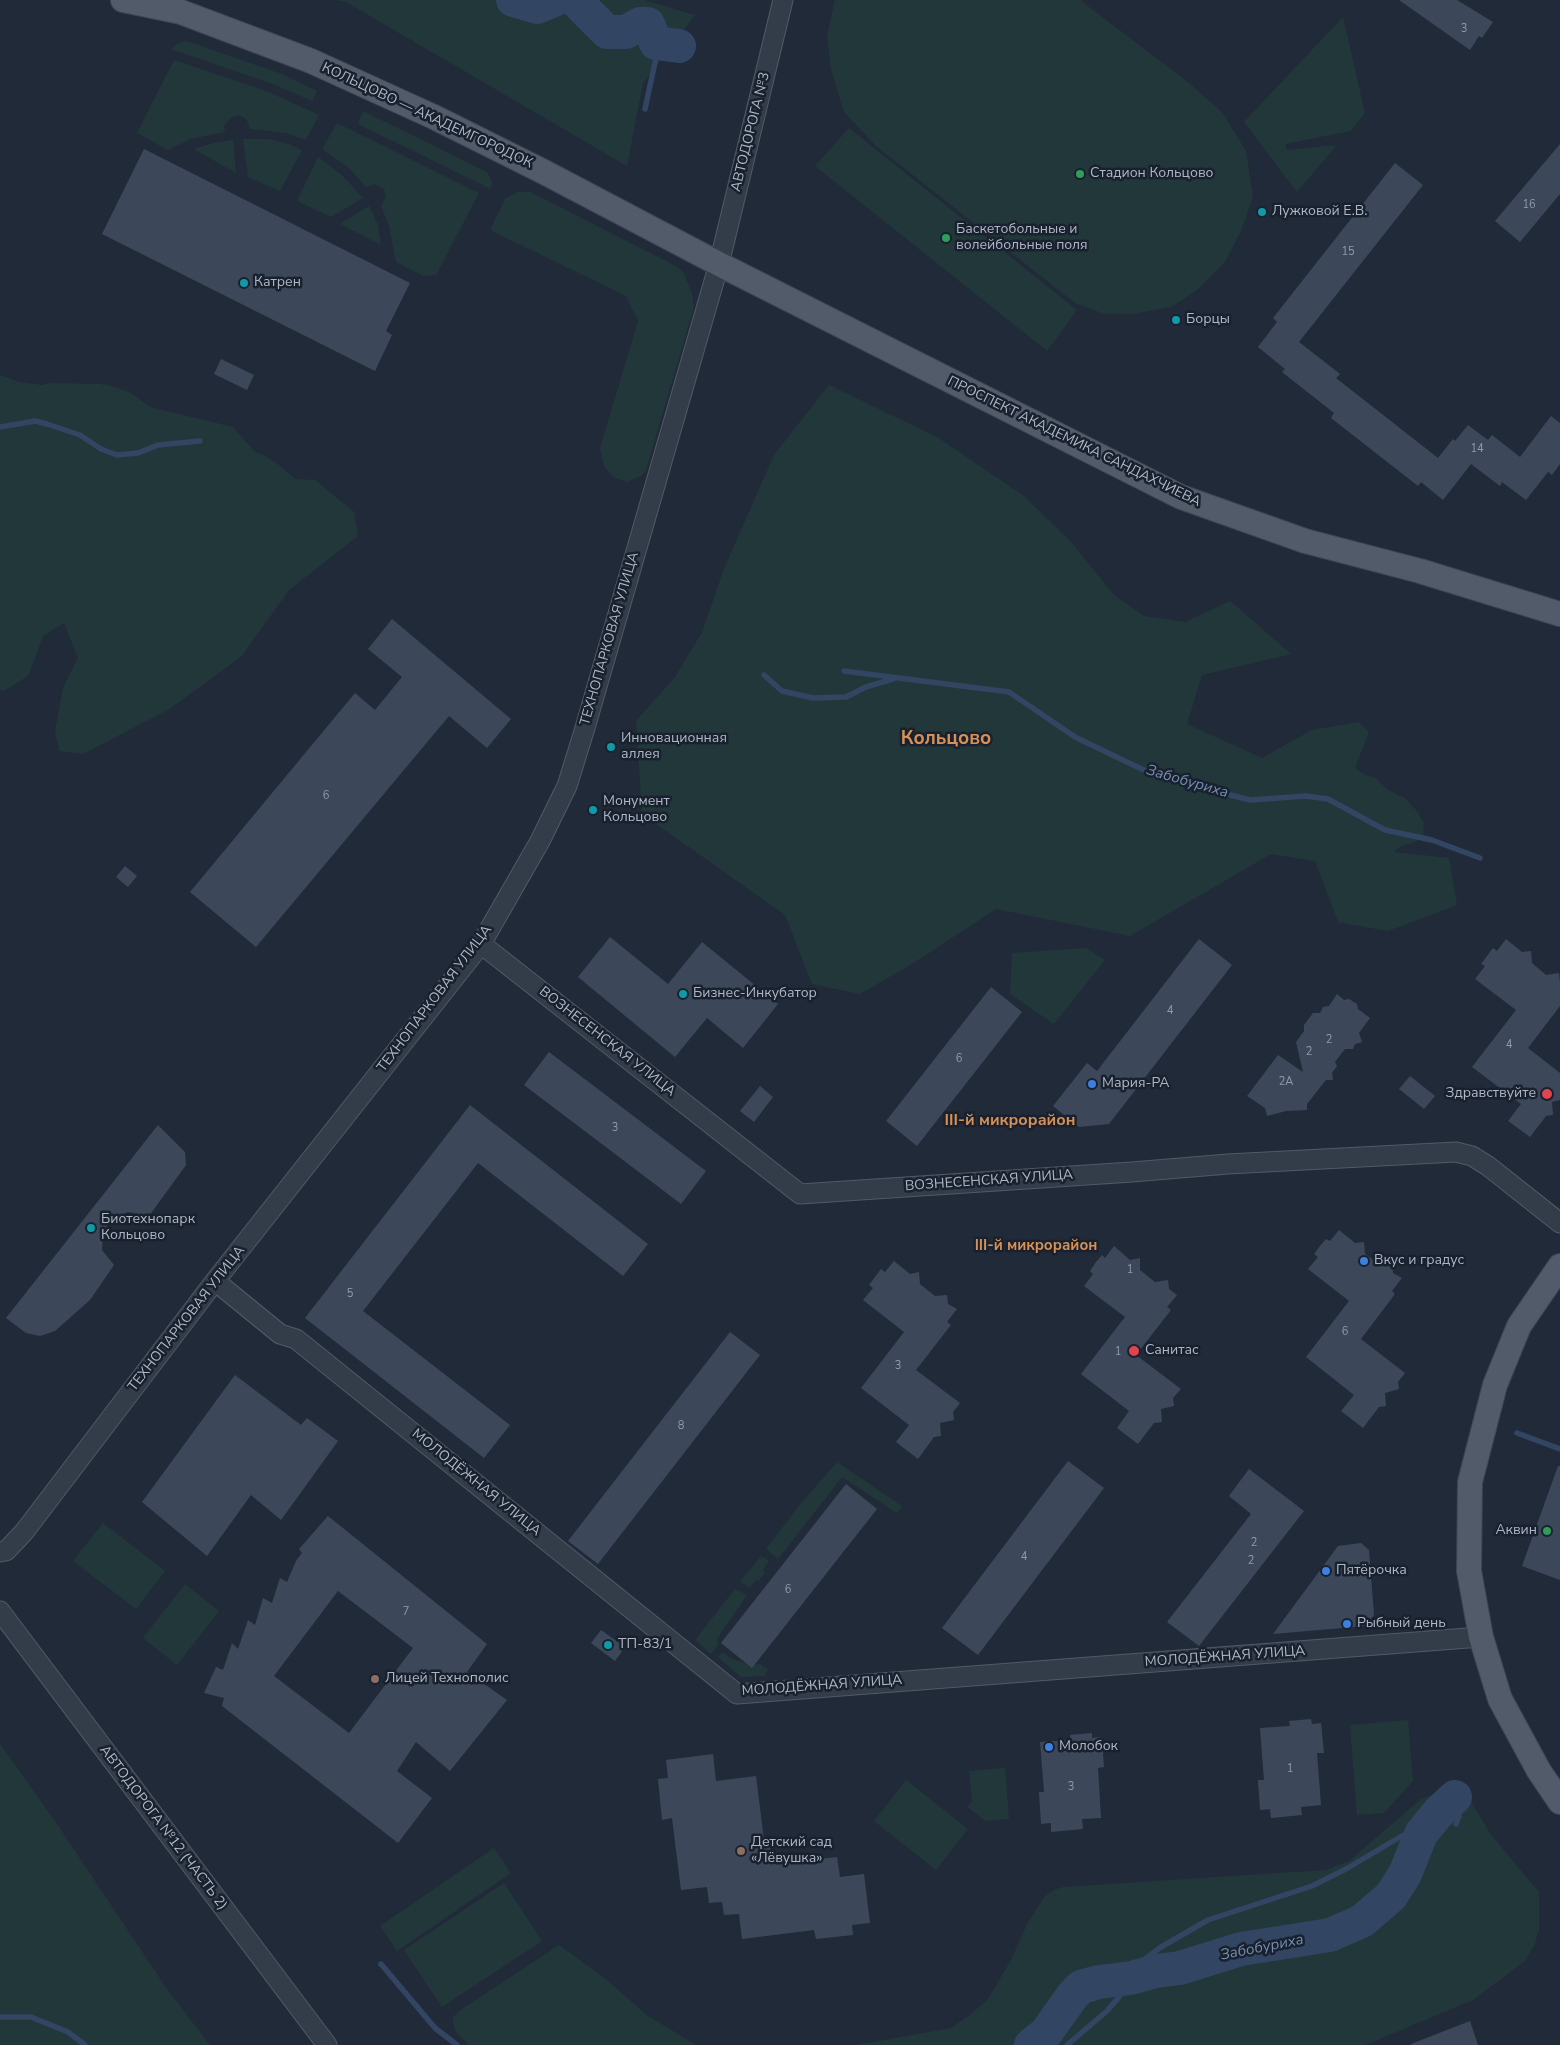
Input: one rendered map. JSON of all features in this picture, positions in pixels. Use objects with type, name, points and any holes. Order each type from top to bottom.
[{"type":"main road","name":"КОЛЬЦОВО — АКАДЕМГОРОДОК","points":[[123,0],[181,12],[311,61],[434,117],[544,172],[719,264]]},
{"type":"main road","name":"ПРОСПЕКТ АКАДЕМИКА САНДАХЧИЕВА","points":[[719,264],[1181,497],[1305,541],[1420,571],[1560,614]]},
{"type":"main road","points":[[1560,1266],[1519,1326],[1495,1385],[1470,1482],[1469,1571],[1481,1637],[1500,1699],[1539,1771],[1560,1802]]},
{"type":"street","name":"АВТОДОРОГА №3","points":[[719,264],[783,0]]},
{"type":"street","name":"ТЕХНОПАРКОВАЯ УЛИЦА","points":[[0,1552],[6,1551],[24,1532],[215,1281],[481,944],[540,841],[567,786],[719,264]]},
{"type":"street","name":"ВОЗНЕСЕНСКАЯ УЛИЦА","points":[[481,944],[800,1194],[1228,1164],[1456,1152],[1472,1156],[1488,1166],[1560,1223]]},
{"type":"street","name":"МОЛОДЁЖНАЯ УЛИЦА","points":[[215,1281],[280,1334],[296,1339],[737,1694],[1481,1637]]},
{"type":"street","name":"АВТОДОРОГА №12 (ЧАСТЬ 2)","points":[[0,1611],[326,2045]]},
{"type":"green space","points":[[337,0],[644,0],[695,15],[643,83],[627,166],[346,2]]},
{"type":"green space","name":"Стадион Кольцово","points":[[835,0],[1080,0],[1189,83],[1222,112],[1246,151],[1253,197],[1241,231],[1225,262],[1197,290],[1171,307],[1133,314],[1104,314],[1075,303],[876,146],[844,112],[831,69],[827,36]]},
{"type":"green space","points":[[1343,17],[1365,113],[1351,131],[1285,144],[1287,150],[1337,145],[1297,192],[1244,122]]},
{"type":"green space","points":[[187,41],[279,73],[317,91],[312,101],[273,84],[171,49],[178,43]]},
{"type":"green space","points":[[174,60],[269,92],[319,115],[306,140],[286,133],[250,129],[246,118],[238,115],[229,119],[224,126],[225,132],[191,139],[168,150],[137,133]]},
{"type":"green space","points":[[363,111],[487,172],[492,182],[491,189],[358,124]]},
{"type":"green space","points":[[337,123],[479,193],[436,275],[423,276],[396,262],[389,225],[381,206],[386,197],[384,189],[374,184],[366,187],[349,168],[322,149]]},
{"type":"green space","name":"Баскетобольные и волейбольные поля","points":[[849,128],[1077,310],[1047,351],[815,166]]},
{"type":"green space","points":[[243,139],[269,139],[289,144],[302,150],[280,191],[248,177]]},
{"type":"green space","points":[[233,140],[236,173],[194,149],[214,143]]},
{"type":"green space","points":[[318,157],[342,175],[363,198],[331,217],[297,201]]},
{"type":"green space","points":[[517,192],[530,192],[676,266],[683,272],[692,293],[694,307],[646,470],[641,476],[627,482],[613,477],[604,466],[600,448],[638,321],[626,296],[490,230],[505,199]]},
{"type":"green space","points":[[369,206],[378,225],[381,245],[340,224]]},
{"type":"green space","points":[[0,375],[19,382],[42,385],[49,383],[112,386],[131,393],[150,407],[233,427],[255,452],[264,455],[279,465],[295,479],[315,480],[354,512],[358,536],[289,590],[241,657],[168,710],[83,754],[59,751],[55,731],[63,688],[78,658],[64,623],[43,636],[28,676],[4,691],[0,690]]},
{"type":"green space","points":[[829,385],[937,437],[1024,496],[1071,542],[1114,595],[1144,616],[1185,622],[1230,601],[1291,654],[1202,675],[1187,724],[1262,758],[1312,730],[1359,722],[1369,732],[1355,768],[1365,775],[1376,778],[1388,790],[1405,798],[1424,823],[1423,833],[1428,839],[1427,841],[1419,840],[1400,847],[1394,852],[1449,858],[1457,905],[1388,931],[1338,922],[1315,861],[1271,854],[1130,936],[996,909],[912,964],[860,994],[812,984],[785,915],[642,814],[636,721],[675,677],[702,632],[724,569],[774,455]]},
{"type":"green space","points":[[1086,948],[1105,960],[1054,1024],[1010,994],[1012,953]]},
{"type":"green space","points":[[837,1462],[902,1506],[897,1513],[842,1477],[778,1559],[766,1549],[799,1506]]},
{"type":"green space","points":[[103,1523],[165,1571],[136,1609],[73,1561]]},
{"type":"green space","points":[[761,1556],[761,1559],[763,1557],[769,1561],[763,1570],[765,1573],[750,1588],[740,1582]]},
{"type":"green space","points":[[185,1584],[219,1611],[177,1665],[143,1638]]},
{"type":"green space","points":[[735,1589],[747,1595],[717,1639],[718,1645],[711,1654],[695,1640]]},
{"type":"green space","points":[[723,1652],[732,1659],[748,1664],[760,1664],[768,1670],[764,1676],[741,1677],[718,1657]]},
{"type":"green space","points":[[1408,1720],[1413,1781],[1384,1813],[1357,1815],[1350,1725]]},
{"type":"green space","points":[[0,1744],[57,1824],[167,1989],[210,2045],[0,2045]]},
{"type":"green space","points":[[1005,1768],[1009,1819],[986,1821],[967,1807],[972,1801],[969,1771]]},
{"type":"green space","points":[[906,1780],[968,1829],[936,1870],[874,1821]]},
{"type":"green space","points":[[1459,1789],[1466,1793],[1491,1835],[1539,1892],[1539,1929],[1535,1944],[1525,1961],[1473,2000],[1365,2045],[856,2045],[951,2028],[970,2015],[988,1999],[1011,1960],[1027,1924],[1045,1896],[1054,1890],[1063,1887],[1326,1870],[1349,1861],[1421,1799],[1446,1790]]},
{"type":"green space","points":[[494,1848],[511,1873],[397,1951],[380,1926]]},
{"type":"green space","points":[[504,1883],[542,1941],[442,2007],[404,1950]]},
{"type":"green space","points":[[559,1945],[602,1976],[648,2016],[696,2045],[469,2045],[456,2032],[453,2017],[459,2011]]},
{"type":"building","points":[[1399,0],[1457,0],[1493,22],[1482,38],[1479,36],[1470,50]]},
{"type":"building","points":[[1560,144],[1560,194],[1520,242],[1495,221]]},
{"type":"building","points":[[144,149],[410,283],[386,331],[392,335],[375,371],[102,234]]},
{"type":"building","points":[[1395,163],[1423,185],[1299,342],[1340,374],[1336,378],[1438,458],[1453,439],[1455,441],[1468,425],[1488,440],[1492,435],[1520,457],[1551,416],[1560,423],[1560,464],[1552,475],[1548,472],[1526,500],[1502,482],[1500,486],[1471,464],[1443,500],[1421,482],[1418,486],[1331,418],[1334,413],[1282,372],[1285,369],[1258,347],[1277,322],[1273,318]]},
{"type":"building","points":[[221,359],[254,375],[247,390],[214,374]]},
{"type":"building","points":[[392,619],[511,719],[487,748],[449,716],[256,947],[190,892],[355,693],[375,710],[402,677],[368,649]]},
{"type":"building","points":[[125,866],[137,876],[128,887],[116,877]]},
{"type":"building","name":"Бизнес-Инкубатор","points":[[610,937],[668,984],[702,942],[778,1004],[743,1048],[707,1018],[675,1057],[578,977]]},
{"type":"building","points":[[1199,939],[1232,965],[1109,1124],[1079,1127],[1053,1106],[1087,1063],[1097,1071]]},
{"type":"building","points":[[1506,939],[1522,952],[1531,951],[1532,963],[1546,975],[1559,973],[1560,1006],[1528,1048],[1560,1073],[1560,1100],[1552,1102],[1553,1115],[1546,1116],[1530,1137],[1508,1121],[1521,1104],[1472,1067],[1516,1010],[1475,979],[1485,966],[1481,964],[1493,948],[1497,951]]},
{"type":"building","points":[[991,987],[1022,1012],[917,1146],[886,1121]]},
{"type":"building","points":[[1337,994],[1344,1000],[1349,999],[1357,1004],[1358,1009],[1370,1018],[1359,1033],[1362,1042],[1355,1044],[1353,1049],[1345,1049],[1335,1062],[1337,1066],[1332,1073],[1333,1080],[1326,1080],[1307,1104],[1307,1110],[1286,1111],[1267,1116],[1265,1108],[1247,1096],[1278,1055],[1303,1072],[1296,1042],[1304,1031],[1304,1025],[1313,1013],[1320,1013],[1323,1007],[1329,1006]]},
{"type":"building","points":[[549,1052],[706,1171],[681,1204],[524,1085]]},
{"type":"building","points":[[1410,1076],[1435,1096],[1424,1109],[1399,1089]]},
{"type":"building","points":[[760,1086],[773,1097],[754,1122],[740,1111]]},
{"type":"building","points":[[470,1105],[648,1244],[623,1276],[478,1163],[363,1311],[510,1425],[484,1458],[305,1318]]},
{"type":"building","name":"Биотехнопарк Кольцово","points":[[158,1125],[185,1152],[186,1165],[149,1216],[128,1212],[109,1221],[103,1235],[102,1250],[114,1265],[90,1300],[55,1331],[40,1336],[26,1333],[6,1318]]},
{"type":"building","points":[[1339,1230],[1355,1243],[1364,1242],[1365,1254],[1380,1265],[1392,1264],[1393,1273],[1402,1278],[1392,1291],[1395,1294],[1361,1339],[1405,1373],[1398,1382],[1399,1389],[1385,1393],[1386,1406],[1379,1407],[1363,1428],[1341,1411],[1354,1395],[1306,1357],[1349,1301],[1308,1269],[1318,1257],[1314,1254],[1320,1246],[1326,1239],[1330,1241]]},
{"type":"building","points":[[1114,1246],[1130,1260],[1140,1258],[1140,1270],[1155,1282],[1168,1280],[1169,1289],[1177,1295],[1167,1307],[1171,1310],[1136,1355],[1181,1389],[1173,1398],[1174,1406],[1161,1409],[1162,1422],[1154,1423],[1138,1444],[1117,1428],[1129,1411],[1081,1374],[1125,1317],[1084,1286],[1093,1274],[1090,1271],[1096,1262],[1102,1255],[1105,1258]]},
{"type":"building","points":[[894,1261],[910,1274],[919,1272],[920,1284],[935,1296],[947,1295],[948,1304],[957,1309],[947,1322],[951,1325],[916,1370],[960,1403],[953,1412],[954,1420],[940,1423],[941,1436],[934,1437],[918,1459],[896,1442],[909,1425],[861,1388],[904,1332],[863,1300],[873,1288],[869,1285],[881,1269],[885,1272]]},
{"type":"building","points":[[730,1332],[760,1355],[598,1564],[568,1541]]},
{"type":"building","points":[[235,1375],[301,1425],[307,1418],[338,1441],[281,1520],[251,1495],[207,1556],[142,1502]]},
{"type":"building","points":[[1068,1461],[1104,1488],[978,1655],[942,1628]]},
{"type":"building","name":"Аквин","points":[[1558,1466],[1560,1466],[1560,1580],[1522,1566]]},
{"type":"building","points":[[1249,1469],[1304,1511],[1199,1646],[1167,1622],[1251,1514],[1229,1496]]},
{"type":"building","points":[[846,1484],[877,1509],[752,1668],[721,1643]]},
{"type":"building","points":[[328,1516],[487,1644],[467,1672],[507,1700],[450,1771],[416,1742],[397,1771],[432,1798],[398,1843],[222,1706],[224,1698],[204,1693],[216,1667],[223,1670],[232,1643],[238,1649],[248,1620],[255,1625],[263,1598],[272,1603],[280,1578],[287,1582],[296,1561],[302,1553],[299,1549]],"holes":[[[338,1591],[413,1648],[349,1733],[274,1676]]]},
{"type":"building","points":[[1361,1543],[1369,1550],[1374,1615],[1365,1626],[1273,1634],[1338,1546]]},
{"type":"building","name":"ТП-83/1","points":[[601,1630],[625,1647],[615,1661],[591,1643]]},
{"type":"building","points":[[1311,1719],[1312,1724],[1321,1723],[1324,1753],[1317,1753],[1321,1805],[1301,1807],[1302,1815],[1271,1818],[1270,1809],[1260,1810],[1258,1780],[1264,1780],[1260,1728],[1290,1726],[1289,1721]]},
{"type":"building","points":[[1092,1733],[1092,1738],[1102,1737],[1104,1767],[1098,1768],[1101,1818],[1082,1819],[1083,1829],[1051,1832],[1051,1823],[1041,1824],[1039,1792],[1044,1792],[1040,1742],[1070,1740],[1070,1735]]},
{"type":"building","points":[[713,1754],[716,1781],[756,1776],[764,1840],[769,1840],[772,1864],[837,1857],[840,1877],[864,1874],[870,1923],[852,1925],[853,1935],[816,1939],[814,1930],[742,1939],[739,1914],[724,1915],[722,1902],[709,1903],[707,1887],[681,1890],[672,1818],[662,1820],[658,1779],[668,1778],[666,1760]]},
{"type":"building","points":[[1470,2021],[1478,2045],[1411,2045],[1411,2044]]},
{"type":"waterway","name":"Забобуриха","points":[[513,0],[537,7],[554,0]]},
{"type":"waterway","name":"Забобуриха","points":[[575,0],[607,32],[626,32],[640,24],[648,24],[656,43],[679,46]]},
{"type":"waterway","points":[[645,109],[659,44]]},
{"type":"waterway","points":[[0,427],[35,421],[80,435],[101,449],[117,455],[138,453],[158,445],[200,441]]},
{"type":"waterway","name":"Забобуриха","points":[[844,671],[1009,692],[1075,737],[1156,776],[1250,800],[1306,796],[1328,799],[1385,830],[1432,840],[1480,858]]},
{"type":"waterway","points":[[764,675],[782,691],[813,698],[846,697],[866,687],[893,679]]},
{"type":"waterway","points":[[1517,1433],[1560,1449]]},
{"type":"waterway","name":"Забобуриха","points":[[1031,2045],[1046,2033],[1073,1995],[1081,1987],[1099,1982],[1131,1978],[1156,1971],[1180,1968],[1241,1949],[1330,1935],[1362,1921],[1391,1896],[1405,1874],[1421,1834],[1438,1813],[1455,1797]]},
{"type":"waterway","points":[[1450,1802],[1458,1812],[1459,1816],[1456,1824]]},
{"type":"waterway","points":[[1116,1981],[1161,1947],[1208,1920],[1312,1886],[1346,1869],[1400,1837],[1430,1823]]},
{"type":"waterway","points":[[381,1964],[435,2028],[457,2045]]},
{"type":"waterway","points":[[1067,2045],[1107,2011],[1124,1991],[1144,1974]]},
{"type":"waterway","name":"Забобуриха","points":[[0,2017],[31,2017],[68,2032],[85,2045]]},
{"type":"place","name":"Стадион Кольцово","points":[[1080,174]]},
{"type":"place","name":"Лужковой Е.В.","points":[[1262,212]]},
{"type":"place","name":"Баскетобольные и волейбольные поля","points":[[946,238]]},
{"type":"place","name":"Катрен","points":[[244,283]]},
{"type":"place","name":"Борцы","points":[[1176,320]]},
{"type":"place","name":"Инновационная аллея","points":[[611,747]]},
{"type":"place","name":"Монумент Кольцово","points":[[593,810]]},
{"type":"place","name":"Бизнес-Инкубатор","points":[[683,994]]},
{"type":"place","name":"Мария-РА","points":[[1092,1084]]},
{"type":"place","name":"Здравствуйте","points":[[1547,1094]]},
{"type":"place","name":"Биотехнопарк Кольцово","points":[[91,1228]]},
{"type":"place","name":"Вкус и градус","points":[[1364,1261]]},
{"type":"place","name":"Санитас","points":[[1134,1351]]},
{"type":"place","name":"Аквин","points":[[1547,1531]]},
{"type":"place","name":"Пятёрочка","points":[[1326,1571]]},
{"type":"place","name":"Рыбный день","points":[[1347,1624]]},
{"type":"place","name":"ТП-83/1","points":[[608,1645]]},
{"type":"place","name":"Лицей Технополис","points":[[375,1679]]},
{"type":"place","name":"Молобок","points":[[1049,1747]]},
{"type":"place","name":"Детский сад «Лёвушка»","points":[[741,1851]]},
{"type":"district","name":"Кольцово","points":[[946,739]]},
{"type":"district","name":"III-й микрорайон","points":[[1010,1121]]},
{"type":"district","name":"III-й микрорайон","points":[[1036,1246]]}]
